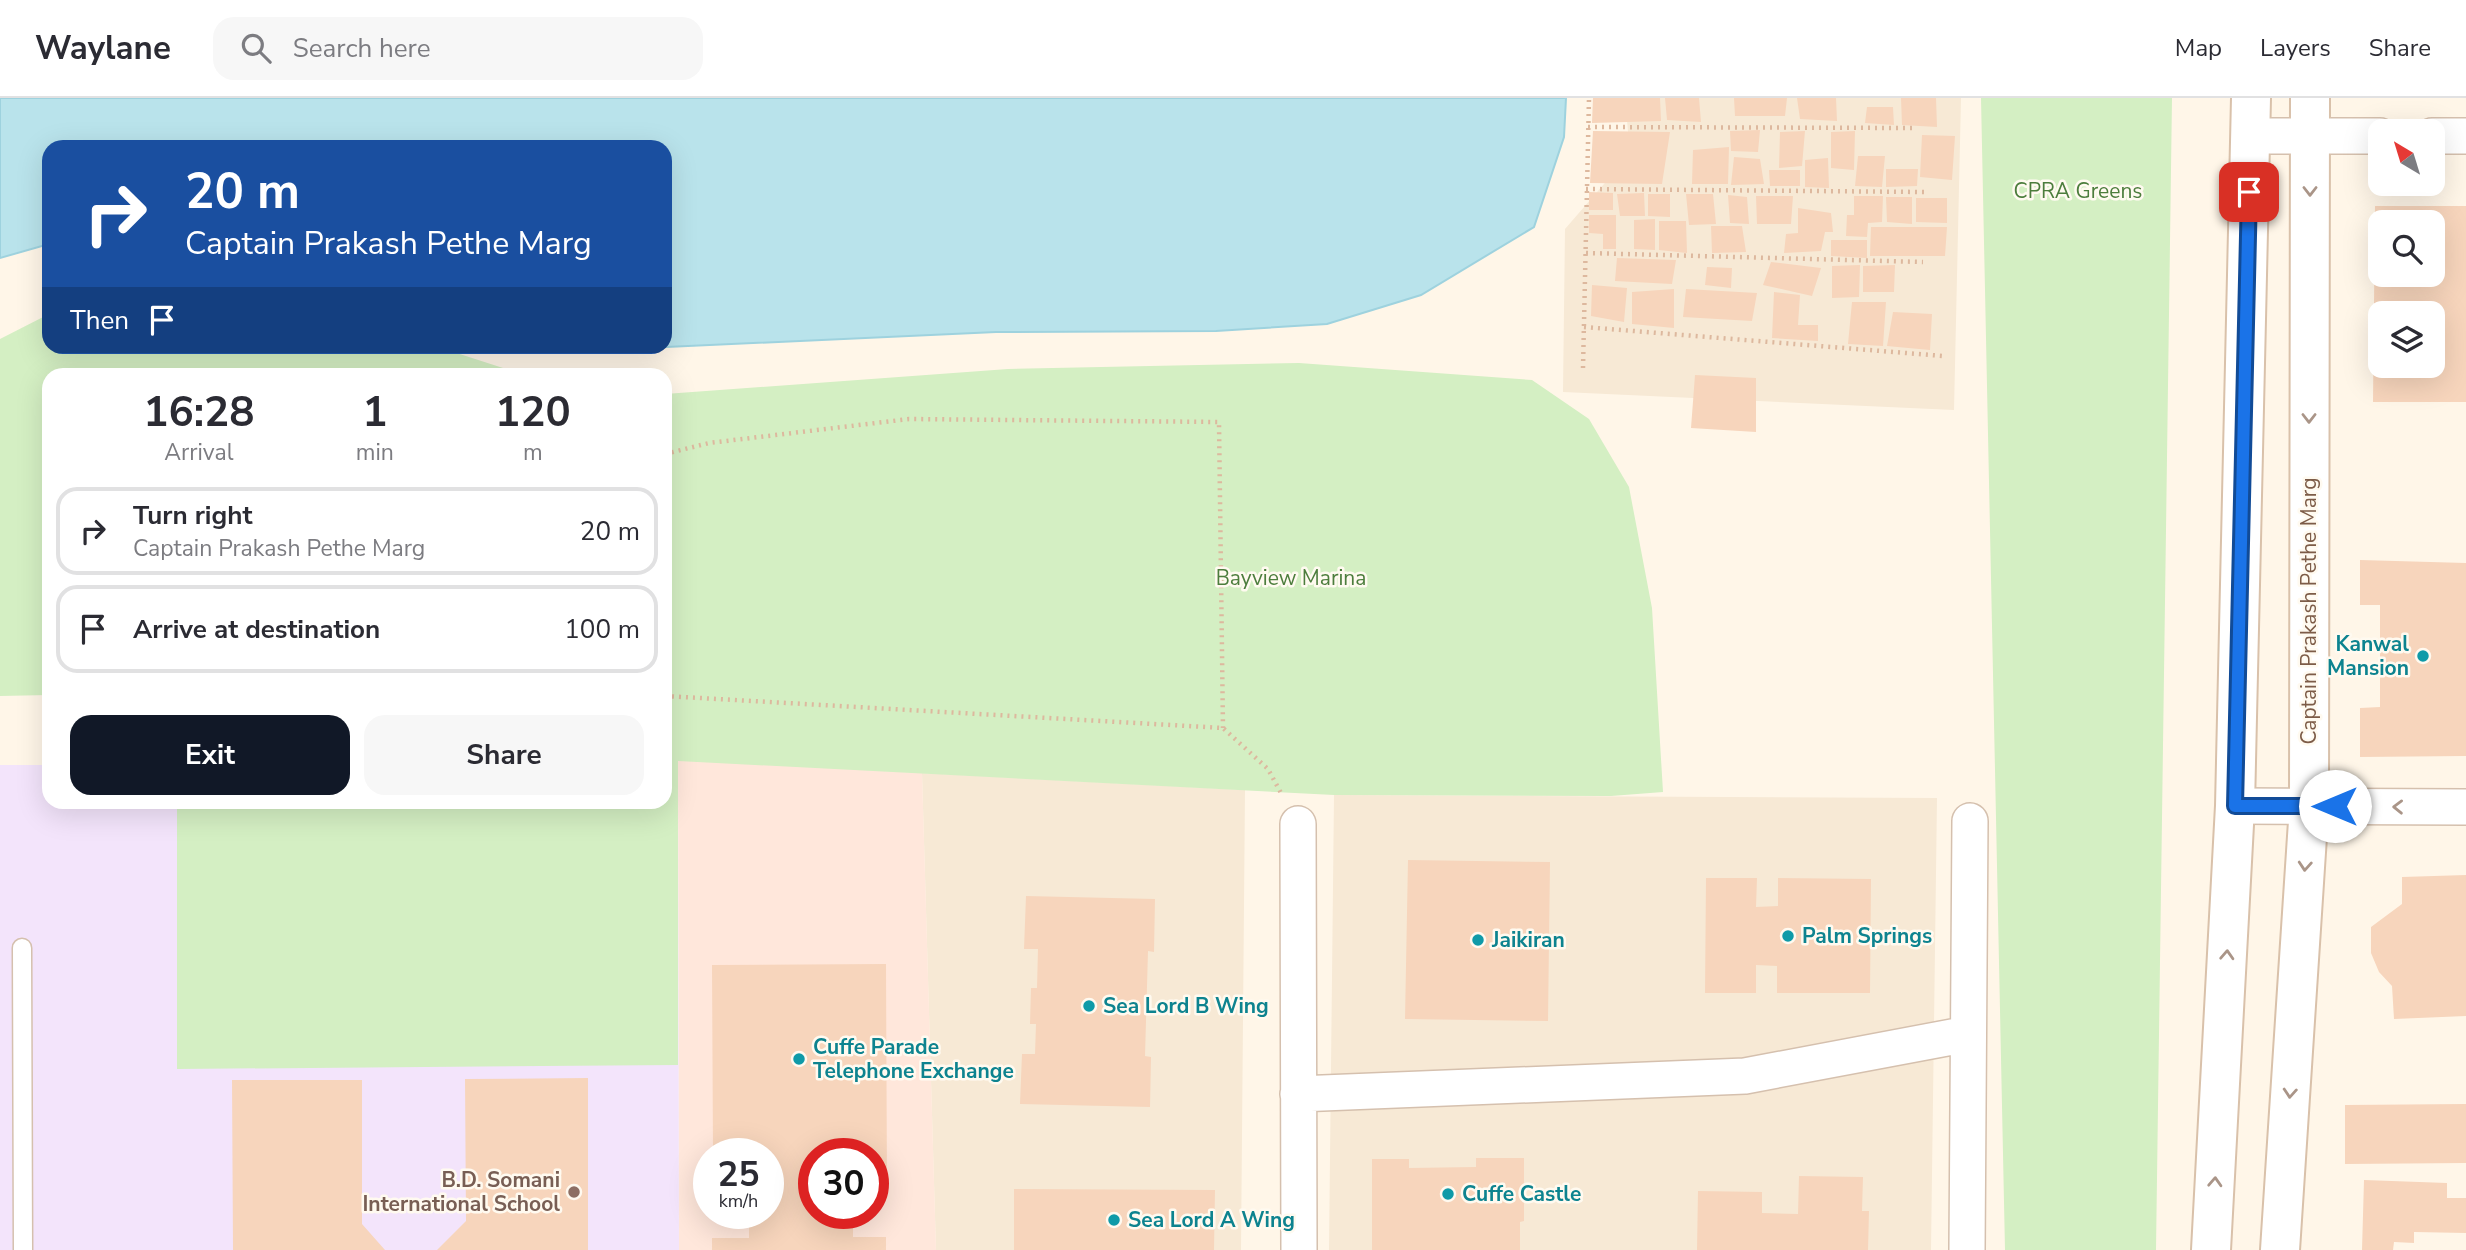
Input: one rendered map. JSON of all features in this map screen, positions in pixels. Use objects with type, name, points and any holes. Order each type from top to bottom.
[{"type":"main road","points":[[2211,1250],[2235,806],[2251,98]]},
{"type":"main road","name":"Captain Prakash Pethe Marg","points":[[2280,1250],[2309,806],[2310,98]]},
{"type":"street","points":[[2250,136],[2368,136]]},
{"type":"street","points":[[2445,136],[2466,136]]},
{"type":"street","points":[[2235,806],[2466,807]]},
{"type":"street","points":[[1967,1250],[1970,821]]},
{"type":"street","points":[[1298,824],[1298,1250]]},
{"type":"street","points":[[1298,1094],[1745,1076],[1968,1034]]},
{"type":"lane","points":[[22,948],[23,1250]]},
{"type":"path","points":[[1583,368],[1588,98]]},
{"type":"path","points":[[1588,127],[1915,128]]},
{"type":"path","points":[[1586,189],[1924,192]]},
{"type":"path","points":[[1586,253],[1923,262]]},
{"type":"path","points":[[1584,327],[1943,356]]},
{"type":"path","points":[[672,452],[709,443],[909,419],[1219,422],[1223,728]]},
{"type":"path","points":[[672,696],[1223,728],[1268,769],[1298,824]]},
{"type":"shaded area","points":[[1625,98],[1961,98],[1954,410],[1563,392],[1565,229],[1630,154]]},
{"type":"shaded area","points":[[672,760],[678,760],[679,1250],[0,1250],[0,765],[42,765],[42,809],[672,809]]},
{"type":"shaded area","points":[[678,760],[922,773],[936,1250],[679,1250]]},
{"type":"shaded area","points":[[922,773],[1245,790],[1241,1250],[936,1250]]},
{"type":"shaded area","points":[[1334,795],[1937,798],[1931,1250],[1329,1250]]},
{"type":"green space","name":"CPRA Greens","points":[[1981,98],[2172,98],[2156,1250],[2005,1250]]},
{"type":"green space","points":[[42,318],[42,354],[460,354],[503,368],[42,368],[42,695],[0,696],[0,339]]},
{"type":"green space","name":"Bayview Marina","points":[[1299,363],[1532,380],[1589,419],[1629,487],[1652,608],[1663,792],[1611,796],[1334,795],[678,761],[678,1065],[177,1069],[177,809],[672,809],[672,393],[1008,369]]},
{"type":"water","points":[[0,98],[1566,98],[1564,137],[1534,227],[1421,295],[1327,324],[1216,331],[996,332],[672,347],[672,140],[42,140],[42,246],[0,258]]},
{"type":"building","points":[[1593,98],[1660,98],[1661,121],[1592,123]]},
{"type":"building","points":[[1665,98],[1699,98],[1701,122],[1667,120]]},
{"type":"building","points":[[1734,98],[1787,98],[1785,116],[1735,116]]},
{"type":"building","points":[[1797,98],[1836,98],[1837,121],[1800,119]]},
{"type":"building","points":[[1901,98],[1936,98],[1937,127],[1902,125]]},
{"type":"building","points":[[1867,107],[1893,107],[1894,125],[1865,123]]},
{"type":"building","points":[[1760,130],[1758,152],[1731,151],[1730,131]]},
{"type":"building","points":[[1593,131],[1670,132],[1662,184],[1590,183]]},
{"type":"building","points":[[1805,131],[1802,166],[1779,168],[1780,132]]},
{"type":"building","points":[[1855,131],[1854,170],[1831,168],[1831,132]]},
{"type":"building","points":[[1922,135],[1955,136],[1952,180],[1920,177]]},
{"type":"building","points":[[1729,147],[1728,184],[1692,184],[1693,150]]},
{"type":"building","points":[[1858,156],[1885,156],[1882,187],[1855,186]]},
{"type":"building","points":[[1734,157],[1760,159],[1764,184],[1731,185]]},
{"type":"building","points":[[1828,158],[1829,188],[1805,187],[1805,160]]},
{"type":"building","points":[[1886,169],[1918,169],[1917,186],[1886,187]]},
{"type":"building","points":[[1769,170],[1800,170],[1800,186],[1770,186]]},
{"type":"building","points":[[1589,192],[1613,193],[1613,210],[1589,210]]},
{"type":"building","points":[[1644,193],[1645,216],[1620,216],[1617,194]]},
{"type":"building","points":[[1648,194],[1670,194],[1670,217],[1648,216]]},
{"type":"building","points":[[1686,194],[1713,194],[1716,224],[1689,225]]},
{"type":"building","points":[[1728,195],[1747,197],[1749,224],[1730,223]]},
{"type":"building","points":[[1756,196],[1793,196],[1791,224],[1757,224]]},
{"type":"building","points":[[1854,196],[1883,196],[1882,222],[1868,223],[1867,237],[1846,236],[1847,215],[1854,215]]},
{"type":"building","points":[[1886,197],[1912,197],[1912,224],[1887,222]]},
{"type":"building","points":[[1916,198],[1947,198],[1947,223],[1916,222]]},
{"type":"building","points":[[2375,206],[2466,206],[2466,402],[2373,402],[2373,378],[2445,378],[2445,301],[2374,301],[2374,287],[2445,287],[2445,210],[2375,210]]},
{"type":"building","points":[[1798,208],[1831,213],[1833,232],[1825,232],[1821,251],[1784,253],[1786,234],[1798,233]]},
{"type":"building","points":[[1589,215],[1616,215],[1616,249],[1603,249],[1603,234],[1589,233]]},
{"type":"building","points":[[1655,219],[1655,250],[1634,249],[1634,220]]},
{"type":"building","points":[[1659,221],[1686,221],[1687,253],[1659,250]]},
{"type":"building","points":[[1711,226],[1742,226],[1746,252],[1712,253]]},
{"type":"building","points":[[1871,227],[1947,227],[1945,256],[1870,256]]},
{"type":"building","points":[[1831,240],[1867,240],[1867,258],[1831,256]]},
{"type":"building","points":[[1617,258],[1676,260],[1672,284],[1615,281]]},
{"type":"building","points":[[1771,262],[1821,268],[1812,296],[1763,285]]},
{"type":"building","points":[[1860,265],[1859,297],[1832,298],[1832,266]]},
{"type":"building","points":[[1895,265],[1894,292],[1863,292],[1863,266]]},
{"type":"building","points":[[1707,267],[1732,268],[1731,288],[1705,285]]},
{"type":"building","points":[[1592,285],[1627,288],[1624,322],[1591,316]]},
{"type":"building","points":[[1674,289],[1674,328],[1632,324],[1632,292]]},
{"type":"building","points":[[1686,289],[1757,293],[1752,321],[1683,317]]},
{"type":"building","points":[[1774,292],[1800,295],[1798,325],[1818,325],[1818,341],[1772,338]]},
{"type":"building","points":[[1852,302],[1886,302],[1883,346],[1848,344]]},
{"type":"building","points":[[1893,312],[1932,314],[1930,350],[1887,346]]},
{"type":"building","points":[[1695,375],[1756,378],[1756,432],[1691,428]]},
{"type":"building","name":"Kanwal Mansion","points":[[2360,560],[2466,563],[2466,756],[2360,757],[2360,708],[2380,707],[2380,605],[2360,605]]},
{"type":"building","name":"Jaikiran","points":[[1408,860],[1550,862],[1548,1021],[1405,1019]]},
{"type":"building","points":[[2466,875],[2466,1016],[2394,1019],[2392,986],[2379,972],[2371,953],[2371,927],[2402,904],[2402,877]]},
{"type":"building","name":"Palm Springs","points":[[1706,878],[1757,878],[1756,907],[1778,906],[1778,878],[1871,879],[1870,993],[1777,993],[1777,966],[1756,965],[1756,993],[1705,993]]},
{"type":"building","name":"Sea Lord B Wing","points":[[1026,896],[1155,899],[1154,952],[1148,951],[1145,1056],[1151,1057],[1150,1107],[1020,1104],[1022,1054],[1035,1054],[1036,1024],[1030,1024],[1031,988],[1037,988],[1038,949],[1024,949]]},
{"type":"building","name":"Cuffe Parade Telephone Exchange","points":[[886,964],[887,1138],[798,1138],[798,1229],[853,1229],[853,1237],[886,1237],[886,1250],[712,1250],[712,1238],[749,1238],[749,1229],[784,1229],[784,1138],[713,1138],[712,965]]},
{"type":"building","points":[[588,1078],[588,1250],[437,1250],[466,1221],[465,1079]]},
{"type":"building","points":[[232,1080],[362,1080],[362,1224],[385,1250],[233,1250]]},
{"type":"building","points":[[2466,1104],[2466,1163],[2345,1164],[2345,1105]]},
{"type":"building","name":"Cuffe Castle","points":[[1476,1158],[1524,1158],[1524,1221],[1520,1222],[1520,1250],[1372,1250],[1372,1159],[1409,1159],[1409,1168],[1476,1167]]},
{"type":"building","points":[[1799,1176],[1863,1177],[1862,1211],[1869,1211],[1868,1250],[1697,1250],[1698,1191],[1762,1192],[1762,1213],[1798,1214]]},
{"type":"building","points":[[2364,1180],[2447,1183],[2447,1198],[2466,1198],[2466,1233],[2414,1232],[2414,1243],[2394,1242],[2393,1250],[2362,1250]]},
{"type":"building","name":"Sea Lord A Wing","points":[[1014,1189],[1215,1190],[1214,1250],[1014,1250]]},
{"type":"place","name":"Kanwal Mansion","points":[[2423,656]]},
{"type":"place","name":"Palm Springs","points":[[1788,936]]},
{"type":"place","name":"Jaikiran","points":[[1478,940]]},
{"type":"place","name":"Sea Lord B Wing","points":[[1089,1006]]},
{"type":"place","name":"Cuffe Parade Telephone Exchange","points":[[799,1059]]},
{"type":"place","name":"B.D. Somani International School","points":[[574,1192]]},
{"type":"place","name":"Cuffe Castle","points":[[1448,1194]]},
{"type":"place","name":"Sea Lord A Wing","points":[[1114,1220]]},
{"type":"route","points":[[2249,192],[2235,806],[2335,806]]}]
